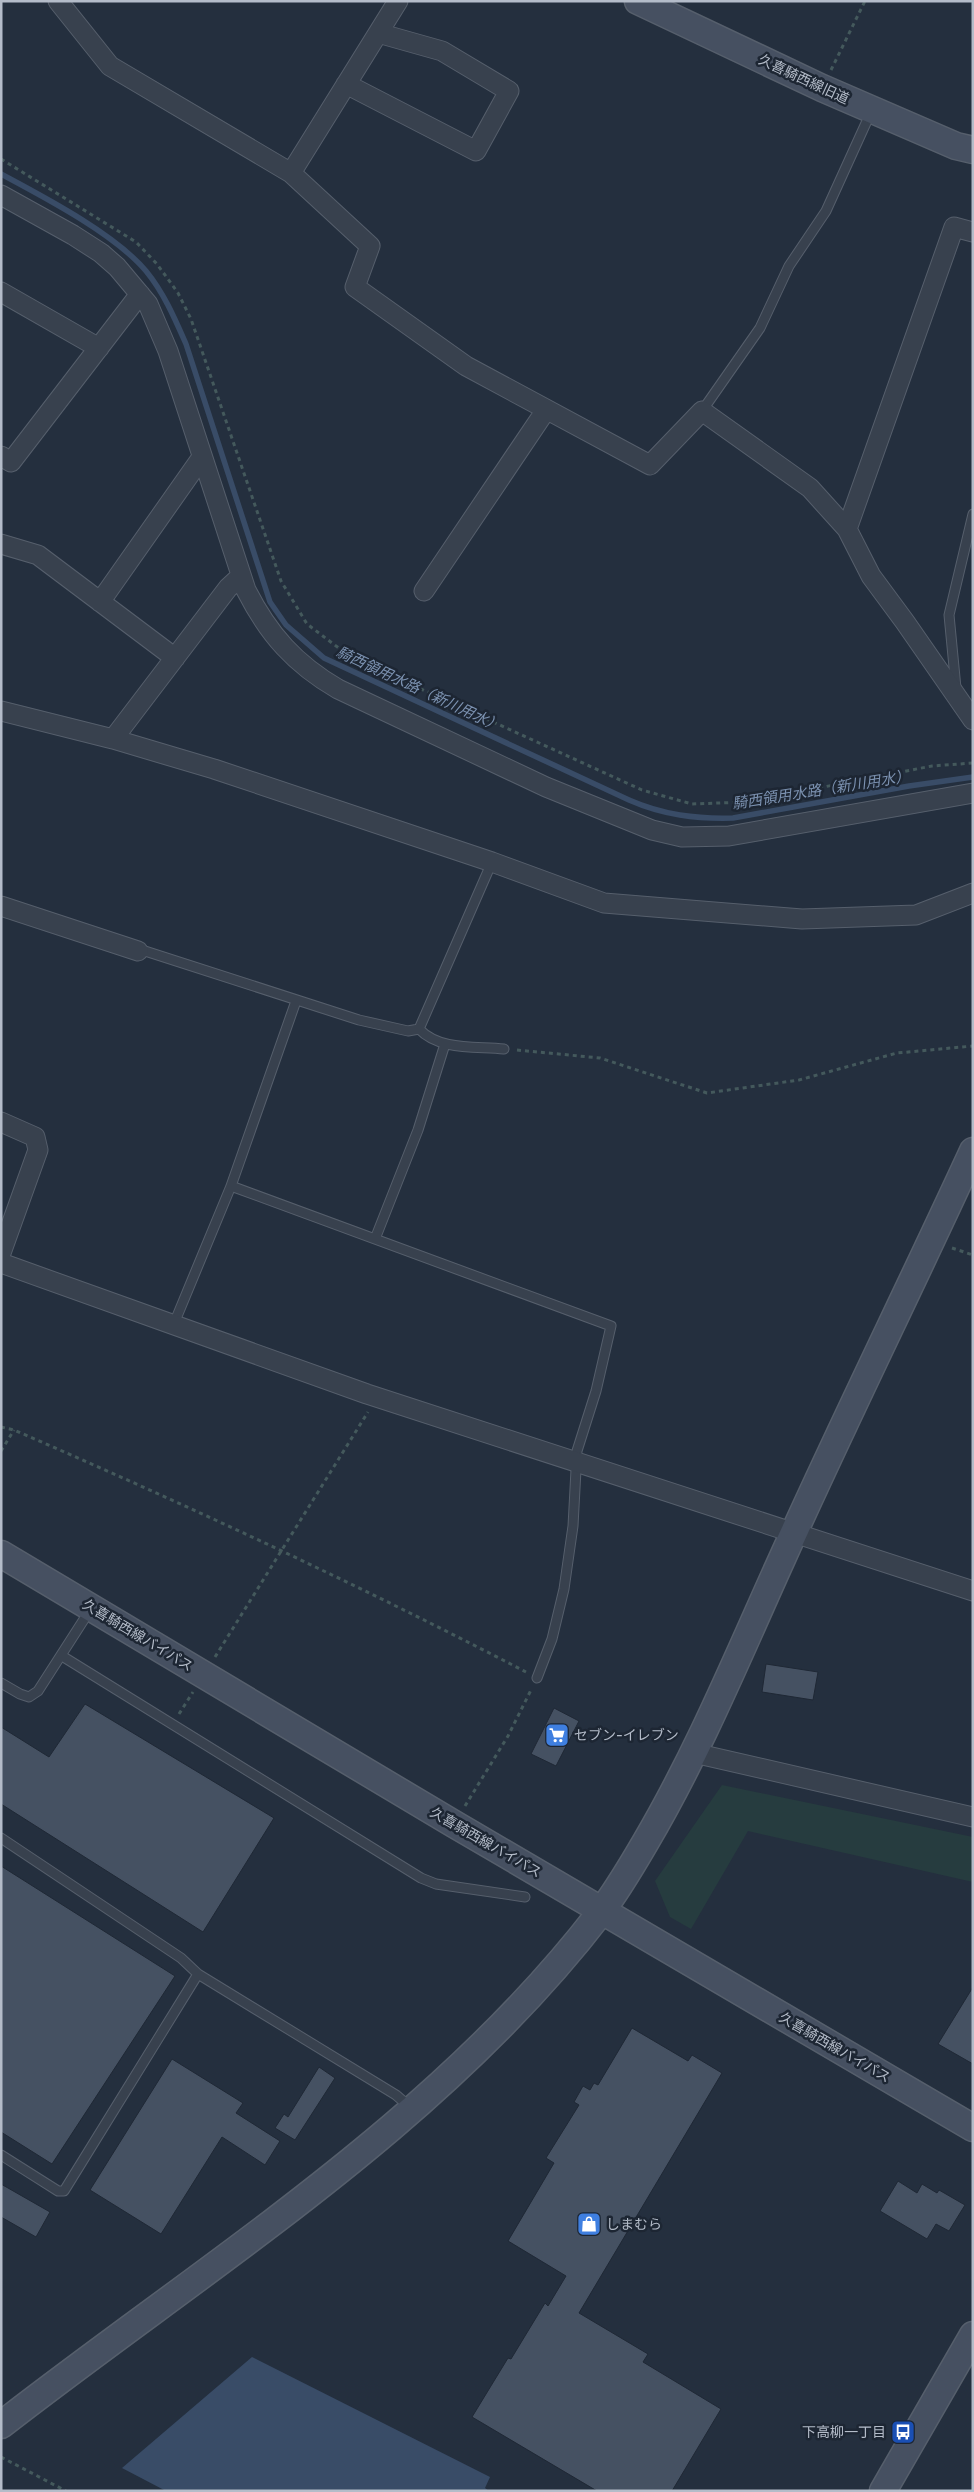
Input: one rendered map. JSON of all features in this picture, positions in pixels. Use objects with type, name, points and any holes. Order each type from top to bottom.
[{"type":"street","points":[[58,1],[110,66],[291,172],[370,246],[355,287],[466,366],[650,465],[702,411],[810,488],[847,529],[870,576],[973,720]]},
{"type":"street","points":[[291,172],[398,1]]},
{"type":"street","name":"久喜騎西線旧道","points":[[638,1],[822,88],[956,146],[973,150]]},
{"type":"street","points":[[346,84],[476,151],[509,91],[442,51],[378,33]]},
{"type":"street","points":[[1,195],[73,235],[100,253],[117,267],[148,304],[168,352],[241,576],[258,614],[296,660],[313,674],[338,689],[546,787],[652,830],[682,837],[729,836],[973,793]]},
{"type":"street","points":[[847,529],[954,227],[973,232]]},
{"type":"street","points":[[1,292],[99,348]]},
{"type":"street","points":[[1,456],[11,462],[140,294]]},
{"type":"street","points":[[424,591],[546,410]]},
{"type":"street","points":[[100,602],[202,457]]},
{"type":"street","points":[[1,544],[38,555],[175,658]]},
{"type":"street","points":[[113,739],[228,588],[241,576]]},
{"type":"street","points":[[1,711],[113,739],[214,769],[492,862],[604,903],[802,919],[916,915],[973,893]]},
{"type":"street","points":[[1,906],[138,951]]},
{"type":"street","points":[[1,1122],[35,1138],[38,1150],[1,1253]]},
{"type":"street","points":[[1,2425],[349,2164],[413,2110],[468,2061],[506,2022],[554,1970],[602,1911],[624,1879],[665,1809],[694,1753],[793,1534],[973,1151]]},
{"type":"street","points":[[1,1263],[173,1326],[376,1396],[793,1534],[973,1591]]},
{"type":"street","name":"久喜騎西線バイパス","points":[[1,1554],[454,1824],[973,2128]]},
{"type":"street","points":[[694,1753],[973,1817]]},
{"type":"street","points":[[883,2491],[973,2335]]},
{"type":"lane","points":[[702,411],[760,328],[788,266],[826,210],[872,110]]},
{"type":"lane","points":[[956,695],[949,615],[973,514]]},
{"type":"lane","points":[[419,1029],[492,862]]},
{"type":"lane","points":[[138,951],[145,950],[296,1001],[359,1020],[408,1031],[419,1029]]},
{"type":"lane","points":[[173,1326],[231,1186],[296,1001]]},
{"type":"lane","points":[[419,1029],[425,1035],[445,1044],[504,1049]]},
{"type":"lane","points":[[375,1239],[418,1130],[445,1044]]},
{"type":"lane","points":[[231,1186],[611,1326],[596,1391],[577,1451],[573,1526],[564,1589],[552,1640],[537,1678]]},
{"type":"lane","points":[[1,1683],[29,1697],[38,1691],[91,1608]]},
{"type":"lane","points":[[62,1656],[422,1878],[436,1884],[525,1897]]},
{"type":"lane","points":[[1,1838],[181,1958],[198,1974],[396,2095],[413,2110]]},
{"type":"lane","points":[[1,2155],[58,2191],[64,2191],[198,1974]]},
{"type":"path","points":[[822,88],[865,1]]},
{"type":"path","points":[[504,1049],[600,1058],[707,1093],[799,1080],[897,1053],[973,1046]]},
{"type":"path","points":[[172,1724],[281,1553],[376,1396]]},
{"type":"path","points":[[1,1427],[14,1430],[119,1476],[461,1638],[537,1678],[508,1736],[454,1824]]},
{"type":"path","points":[[1,1451],[14,1430]]},
{"type":"path","points":[[1,2457],[66,2491]]},
{"type":"green space","points":[[722,1785],[973,1837],[973,1882],[748,1831],[691,1929],[670,1917],[655,1881]]},
{"type":"water","points":[[252,2357],[490,2477],[485,2488],[489,2491],[166,2491],[122,2468]]},
{"type":"building","points":[[766,1664],[818,1672],[813,1700],[762,1692]]},
{"type":"building","points":[[85,1704],[274,1818],[203,1932],[1,1804],[1,1727],[49,1757]]},
{"type":"building","points":[[554,1708],[579,1721],[556,1766],[531,1754]]},
{"type":"building","points":[[1,1866],[175,1976],[52,2164],[1,2132]]},
{"type":"building","points":[[973,1987],[973,2064],[938,2044]]},
{"type":"building","points":[[632,2028],[688,2061],[692,2055],[722,2073],[579,2313],[648,2354],[643,2362],[721,2409],[672,2491],[597,2491],[472,2417],[508,2358],[511,2359],[545,2303],[548,2306],[566,2276],[508,2241],[554,2163],[546,2158],[579,2105],[574,2102],[583,2086],[590,2090],[594,2083],[598,2085]]},
{"type":"building","points":[[172,2059],[243,2103],[236,2113],[280,2141],[265,2165],[222,2137],[161,2234],[90,2190]]},
{"type":"building","points":[[319,2067],[335,2078],[295,2140],[275,2128],[284,2114],[288,2117]]},
{"type":"building","points":[[898,2181],[917,2193],[922,2184],[937,2193],[939,2190],[965,2205],[949,2231],[936,2224],[927,2239],[880,2211]]},
{"type":"building","points":[[1,2184],[50,2212],[36,2237],[1,2217]]},
{"type":"waterway","name":"騎西領用水路（新川用水）","points":[[1,174],[78,217],[116,243],[133,257],[158,288],[169,306],[186,344],[270,602],[286,625],[324,658],[629,800],[667,813],[706,818],[733,818],[909,786],[973,777]]},
{"type":"place","name":"セブン-イレブン","points":[[557,1735]]},
{"type":"place","name":"しまむら","points":[[589,2224]]},
{"type":"place","name":"下高柳一丁目","points":[[903,2432]]}]
